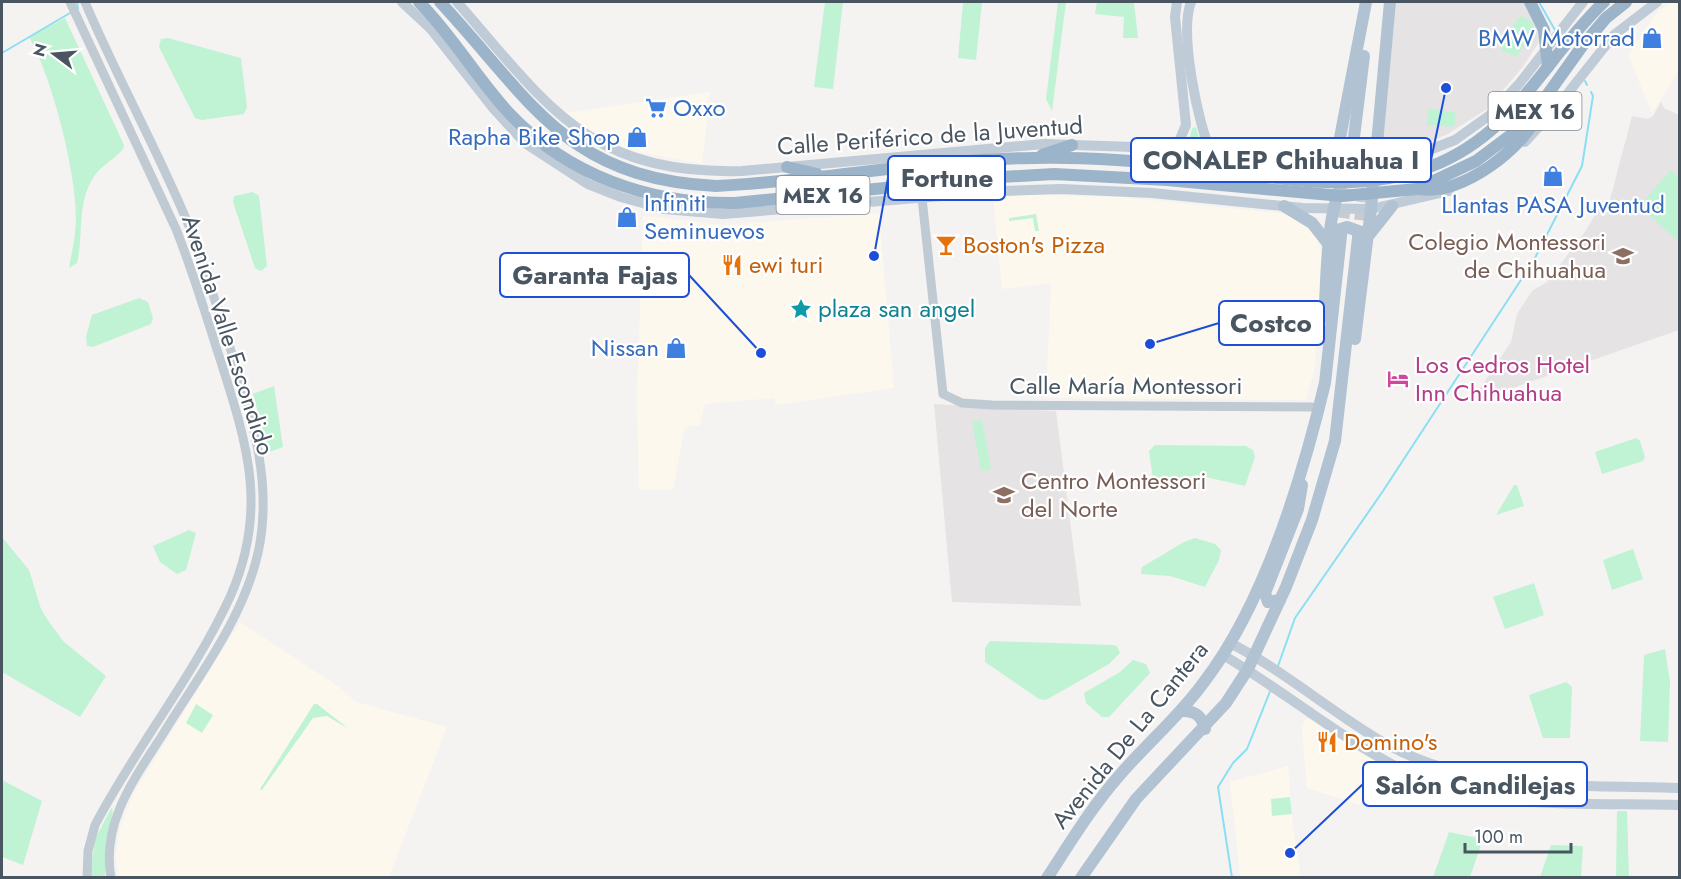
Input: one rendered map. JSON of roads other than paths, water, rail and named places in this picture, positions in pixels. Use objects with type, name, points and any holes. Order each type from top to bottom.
[{"type":"highway","name":"MEX 16","points":[[418,2],[508,112],[548,147],[592,174],[630,189],[692,202],[735,203],[985,178],[1054,174],[1304,187],[1377,182],[1418,171],[1464,150],[1498,125],[1518,106],[1566,42],[1604,2]]},
{"type":"highway","name":"MEX 16","points":[[440,2],[527,104],[563,136],[607,162],[644,176],[695,185],[740,185],[968,161],[1033,158],[1144,162],[1371,195],[1417,189],[1467,166],[1512,134],[1545,98],[1599,27],[1626,2]]},
{"type":"highway","points":[[1417,189],[1435,190],[1452,186],[1479,172],[1507,154],[1532,128],[1545,92],[1548,52],[1544,30],[1530,2]]},
{"type":"highway","points":[[1033,158],[1072,144]]},
{"type":"highway","points":[[788,167],[826,176]]},
{"type":"highway","points":[[834,194],[865,202]]},
{"type":"main road","points":[[402,2],[430,28],[493,108],[525,143],[571,175],[603,191],[664,209],[718,214],[1061,189],[1152,193],[1334,210],[1371,209],[1395,205],[1463,185],[1512,154],[1546,120],[1614,35],[1658,2]]},
{"type":"main road","name":"Calle Periférico de la Juventud","points":[[457,2],[538,94],[568,123],[591,139],[626,156],[677,169],[702,172],[788,167],[964,150],[1072,144],[1310,164],[1352,165],[1400,161],[1455,140],[1490,115],[1519,84],[1583,2]]},
{"type":"main road","points":[[1177,2],[1175,17],[1192,114],[1212,155]]},
{"type":"main road","points":[[1175,151],[1192,114],[1187,28],[1191,2]]},
{"type":"main road","points":[[1303,208],[1318,199],[1321,194],[1321,178],[1310,164],[1327,157],[1339,143],[1366,2]]},
{"type":"main road","points":[[1353,145],[1371,2]]},
{"type":"main road","points":[[1373,143],[1384,2]]},
{"type":"main road","points":[[1373,143],[1390,2]]},
{"type":"main road","points":[[1373,143],[1400,161],[1390,168],[1383,186],[1395,205]]},
{"type":"main road","name":"Avenida De La Cantera","points":[[1081,878],[1136,799],[1205,729],[1253,673],[1260,659],[1328,471],[1350,376],[1365,238],[1371,209],[1373,143]]},
{"type":"main road","points":[[1312,432],[1312,407],[1322,345],[1334,240],[1334,210],[1342,179],[1352,165]]},
{"type":"main road","points":[[1334,240],[1340,228],[1347,227],[1361,232],[1365,238],[1395,205]]},
{"type":"main road","points":[[1284,206],[1334,240]]},
{"type":"main road","name":"Avenida De La Cantera","points":[[1047,878],[1104,793],[1181,711],[1223,655],[1260,581],[1301,469],[1325,383],[1334,240]]},
{"type":"main road","points":[[1280,600],[1268,602],[1265,593],[1298,509],[1302,488],[1301,469]]},
{"type":"main road","points":[[1230,643],[1260,659],[1394,748],[1478,777],[1538,785],[1680,788]]},
{"type":"main road","points":[[1223,655],[1382,759],[1412,774],[1465,791],[1515,800],[1680,805]]},
{"type":"main road","points":[[1181,711],[1195,712],[1204,722],[1205,729]]},
{"type":"street","name":"Avenida Valle Escondido","points":[[70,2],[187,257],[241,426],[252,477],[246,546],[230,597],[95,825],[88,851],[87,878]]},
{"type":"street","name":"Avenida Valle Escondido","points":[[85,2],[195,242],[249,411],[261,458],[263,483],[261,535],[248,586],[222,638],[126,794],[115,820],[109,854],[111,878]]},
{"type":"street","name":"Calle María Montessori","points":[[922,198],[943,394],[962,403],[992,405],[1312,407]]},
{"type":"street","points":[[148,737],[157,743]]},
{"type":"waterway","points":[[77,2],[78,9]]},
{"type":"waterway","points":[[1539,2],[1555,30]]},
{"type":"waterway","points":[[2,53],[70,13]]},
{"type":"waterway","points":[[1585,81],[1587,85]]},
{"type":"waterway","points":[[1278,666],[1295,618],[1383,491],[1534,260],[1582,166],[1593,96],[1591,92]]},
{"type":"waterway","points":[[1232,878],[1218,787],[1233,763],[1247,749],[1271,689]]},
{"type":"tunnel","points":[[1341,236],[1353,145]]},
{"type":"tunnel","points":[[1358,238],[1369,147]]},
{"type":"place","name":"BMW Motorrad","points":[[1652,38]]},
{"type":"place","name":"CONALEP Chihuahua I","points":[[1446,88]]},
{"type":"place","name":"Oxxo","points":[[656,108]]},
{"type":"place","name":"Rapha Bike Shop","points":[[637,137]]},
{"type":"place","name":"Llantas PASA Juventud","points":[[1553,176]]},
{"type":"place","name":"Infiniti Seminuevos","points":[[627,217]]},
{"type":"place","name":"Boston's Pizza","points":[[946,245]]},
{"type":"place","name":"Fortune","points":[[874,256]]},
{"type":"place","name":"Colegio Montessori de Chihuahua","points":[[1623,256]]},
{"type":"place","name":"ewi turi","points":[[732,265]]},
{"type":"place","name":"plaza san angel","points":[[801,309]]},
{"type":"place","name":"Costco","points":[[1150,344]]},
{"type":"place","name":"Nissan","points":[[676,348]]},
{"type":"place","name":"Garanta Fajas","points":[[761,353]]},
{"type":"place","name":"Los Cedros Hotel Inn Chihuahua","points":[[1398,379]]},
{"type":"place","name":"Centro Montessori del Norte","points":[[1004,495]]},
{"type":"place","name":"Domino's","points":[[1327,742]]},
{"type":"place","name":"Salón Candilejas","points":[[1290,853]]}]
